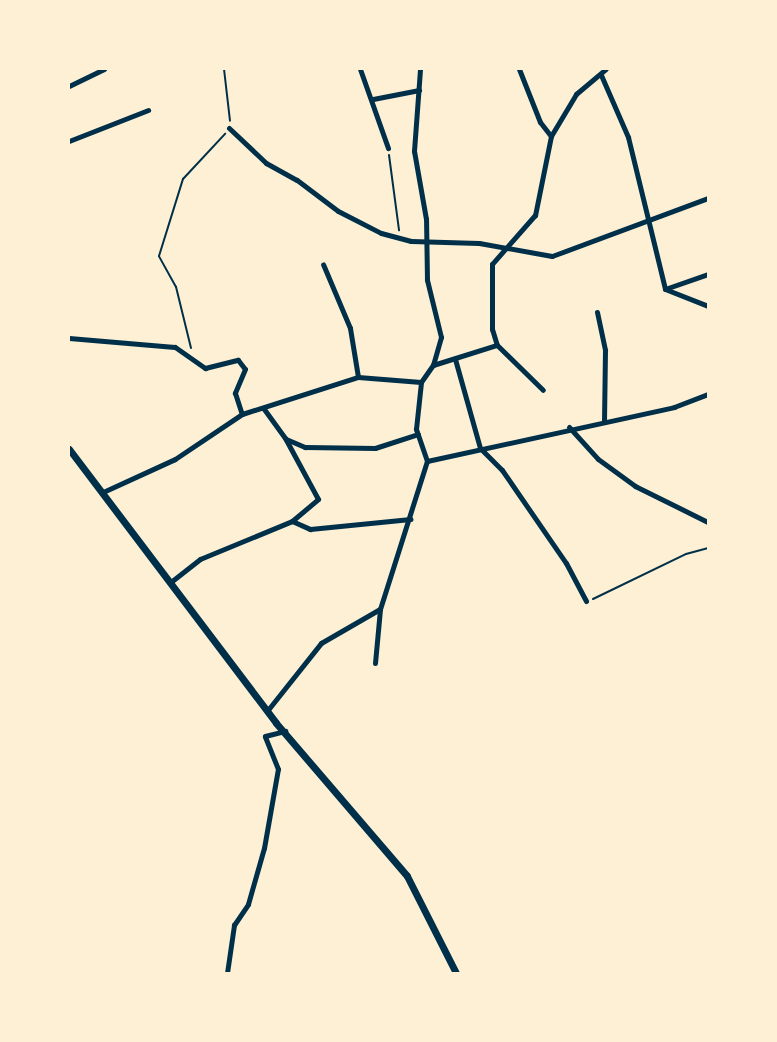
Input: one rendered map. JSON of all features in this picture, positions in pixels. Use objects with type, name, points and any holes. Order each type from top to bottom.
[{"type":"street","points":[[69,86],[104,69]]},
{"type":"street","points":[[360,69],[373,100],[388,148]]},
{"type":"street","points":[[375,663],[380,609],[411,519],[427,461],[418,434],[421,382],[433,365],[441,336],[427,280],[426,220],[414,151],[420,69]]},
{"type":"street","points":[[519,69],[551,136]]},
{"type":"street","points":[[543,390],[497,346],[492,264],[535,215],[551,136],[576,94],[606,69]]},
{"type":"street","points":[[601,75],[628,137],[665,289]]},
{"type":"street","points":[[373,100],[419,90]]},
{"type":"street","points":[[69,141],[148,110]]},
{"type":"street","points":[[229,128],[266,163],[297,180],[338,211],[399,238],[426,243],[479,243],[505,250],[552,256],[647,218],[708,198]]},
{"type":"street","points":[[323,264],[350,328],[358,376]]},
{"type":"street","points":[[665,289],[708,274]]},
{"type":"street","points":[[665,289],[708,306]]},
{"type":"street","points":[[597,312],[605,350],[604,420]]},
{"type":"street","points":[[69,338],[175,347],[192,356],[205,368],[242,362],[245,369],[235,394],[242,414]]},
{"type":"street","points":[[433,365],[497,346]]},
{"type":"street","points":[[455,359],[480,448],[502,470],[566,563],[586,601]]},
{"type":"street","points":[[103,492],[175,459],[242,414],[358,376],[421,382]]},
{"type":"street","points":[[427,461],[604,420],[674,407],[708,394]]},
{"type":"street","points":[[172,581],[208,555],[292,521],[318,499],[286,438],[263,408]]},
{"type":"street","points":[[569,428],[598,459],[635,486],[708,522]]},
{"type":"street","points":[[286,438],[305,447],[375,448],[418,434]]},
{"type":"street","points":[[69,449],[172,581],[267,711],[407,876],[456,973]]},
{"type":"street","points":[[292,521],[310,529],[411,519]]},
{"type":"street","points":[[267,711],[321,644],[380,609]]},
{"type":"street","points":[[227,973],[234,925],[248,904],[264,848],[278,769],[265,736],[285,731]]},
{"type":"path","points":[[192,356],[176,287],[159,256],[183,179],[229,128],[224,69]]},
{"type":"path","points":[[388,148],[399,205],[399,238]]},
{"type":"path","points":[[586,601],[686,554],[708,548]]}]
